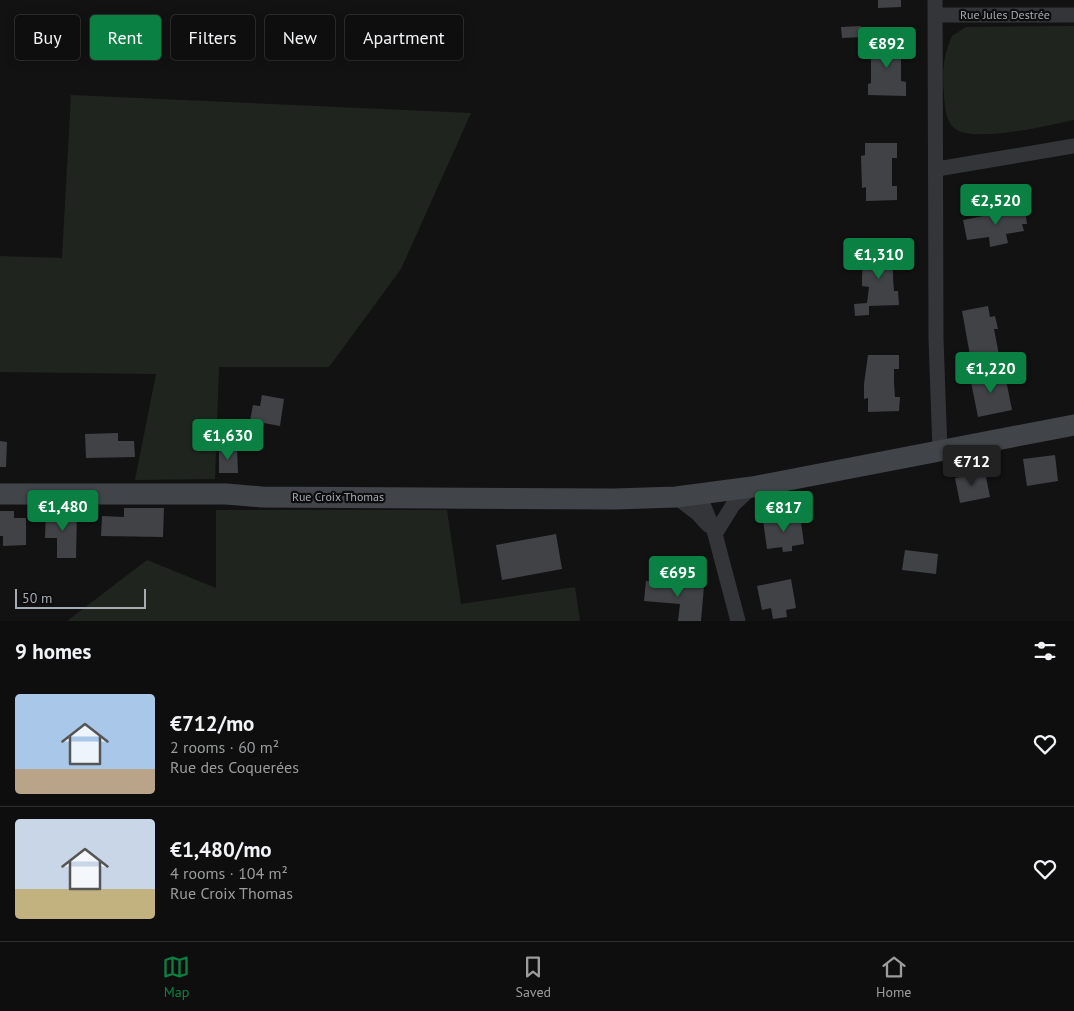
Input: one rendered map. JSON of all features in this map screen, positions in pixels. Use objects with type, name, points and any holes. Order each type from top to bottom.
[{"type":"street","points":[[935,0],[937,169],[936,339],[940,451]]},
{"type":"street","name":"Rue Jules Destrée","points":[[936,15],[1074,15]]},
{"type":"street","points":[[937,169],[1074,146]]},
{"type":"street","name":"Rue Croix Thomas","points":[[0,494],[226,494],[262,497],[676,497],[752,488],[1074,425]]},
{"type":"street","points":[[715,534],[733,505],[752,488]]},
{"type":"street","points":[[708,493],[715,534],[738,621]]},
{"type":"street","points":[[676,497],[697,513],[715,534]]},
{"type":"shaded area","points":[[1074,26],[1074,120],[994,134],[964,132],[951,125],[946,113],[943,79],[945,58],[952,36],[966,27]]},
{"type":"shaded area","points":[[71,95],[471,113],[401,269],[329,367],[219,367],[215,479],[135,480],[156,374],[0,372],[0,256],[62,258]]},
{"type":"shaded area","points":[[216,510],[447,510],[461,604],[575,587],[580,621],[67,621],[147,560],[216,588]]},
{"type":"building","points":[[878,0],[901,0],[901,7],[878,8]]},
{"type":"building","points":[[861,26],[862,37],[842,38],[841,27]]},
{"type":"building","points":[[905,39],[906,54],[901,54],[901,81],[906,82],[906,96],[868,95],[868,84],[871,83],[871,52],[875,52],[875,40]]},
{"type":"building","points":[[865,143],[897,143],[897,158],[892,158],[892,186],[897,186],[897,200],[866,201],[866,187],[862,188],[861,156],[865,155]]},
{"type":"building","points":[[1025,209],[1027,224],[1022,224],[1024,231],[1006,234],[1008,243],[990,247],[989,237],[967,240],[963,220]]},
{"type":"building","points":[[898,248],[898,263],[893,263],[893,277],[894,291],[898,291],[899,305],[869,306],[869,315],[855,316],[854,304],[867,303],[869,287],[862,286],[862,277],[863,262],[867,261],[867,249]]},
{"type":"building","points":[[988,306],[990,317],[995,316],[998,329],[994,329],[999,355],[971,361],[962,311]]},
{"type":"building","points":[[868,355],[899,355],[899,369],[894,369],[894,383],[895,397],[900,397],[899,411],[868,412],[868,398],[864,399],[864,384]]},
{"type":"building","points":[[1004,370],[1012,410],[978,417],[970,377]]},
{"type":"building","points":[[262,395],[284,399],[280,426],[264,423],[261,438],[241,435],[243,420],[250,421],[253,405],[260,406]]},
{"type":"building","points":[[118,433],[118,441],[134,441],[135,457],[86,458],[85,434]]},
{"type":"building","points":[[0,441],[7,442],[6,467],[0,467]]},
{"type":"building","points":[[219,448],[237,448],[238,473],[219,473]]},
{"type":"building","points":[[1055,455],[1058,481],[1027,486],[1023,459]]},
{"type":"building","points":[[985,472],[990,497],[960,503],[955,478]]},
{"type":"building","points":[[124,508],[164,508],[163,537],[101,536],[102,516],[124,517]]},
{"type":"building","points":[[0,511],[14,511],[14,518],[26,518],[26,545],[3,546],[3,536],[0,536]]},
{"type":"building","points":[[46,511],[77,512],[76,558],[57,558],[57,538],[45,538]]},
{"type":"building","points":[[800,515],[804,544],[792,546],[792,551],[783,552],[782,547],[767,549],[763,520]]},
{"type":"building","points":[[556,534],[562,569],[502,580],[496,545]]},
{"type":"building","points":[[905,550],[938,554],[936,574],[902,570]]},
{"type":"building","points":[[791,579],[796,608],[786,610],[787,617],[773,619],[771,608],[762,610],[757,586]]},
{"type":"building","points":[[646,581],[704,586],[701,621],[678,621],[680,604],[644,601]]}]
